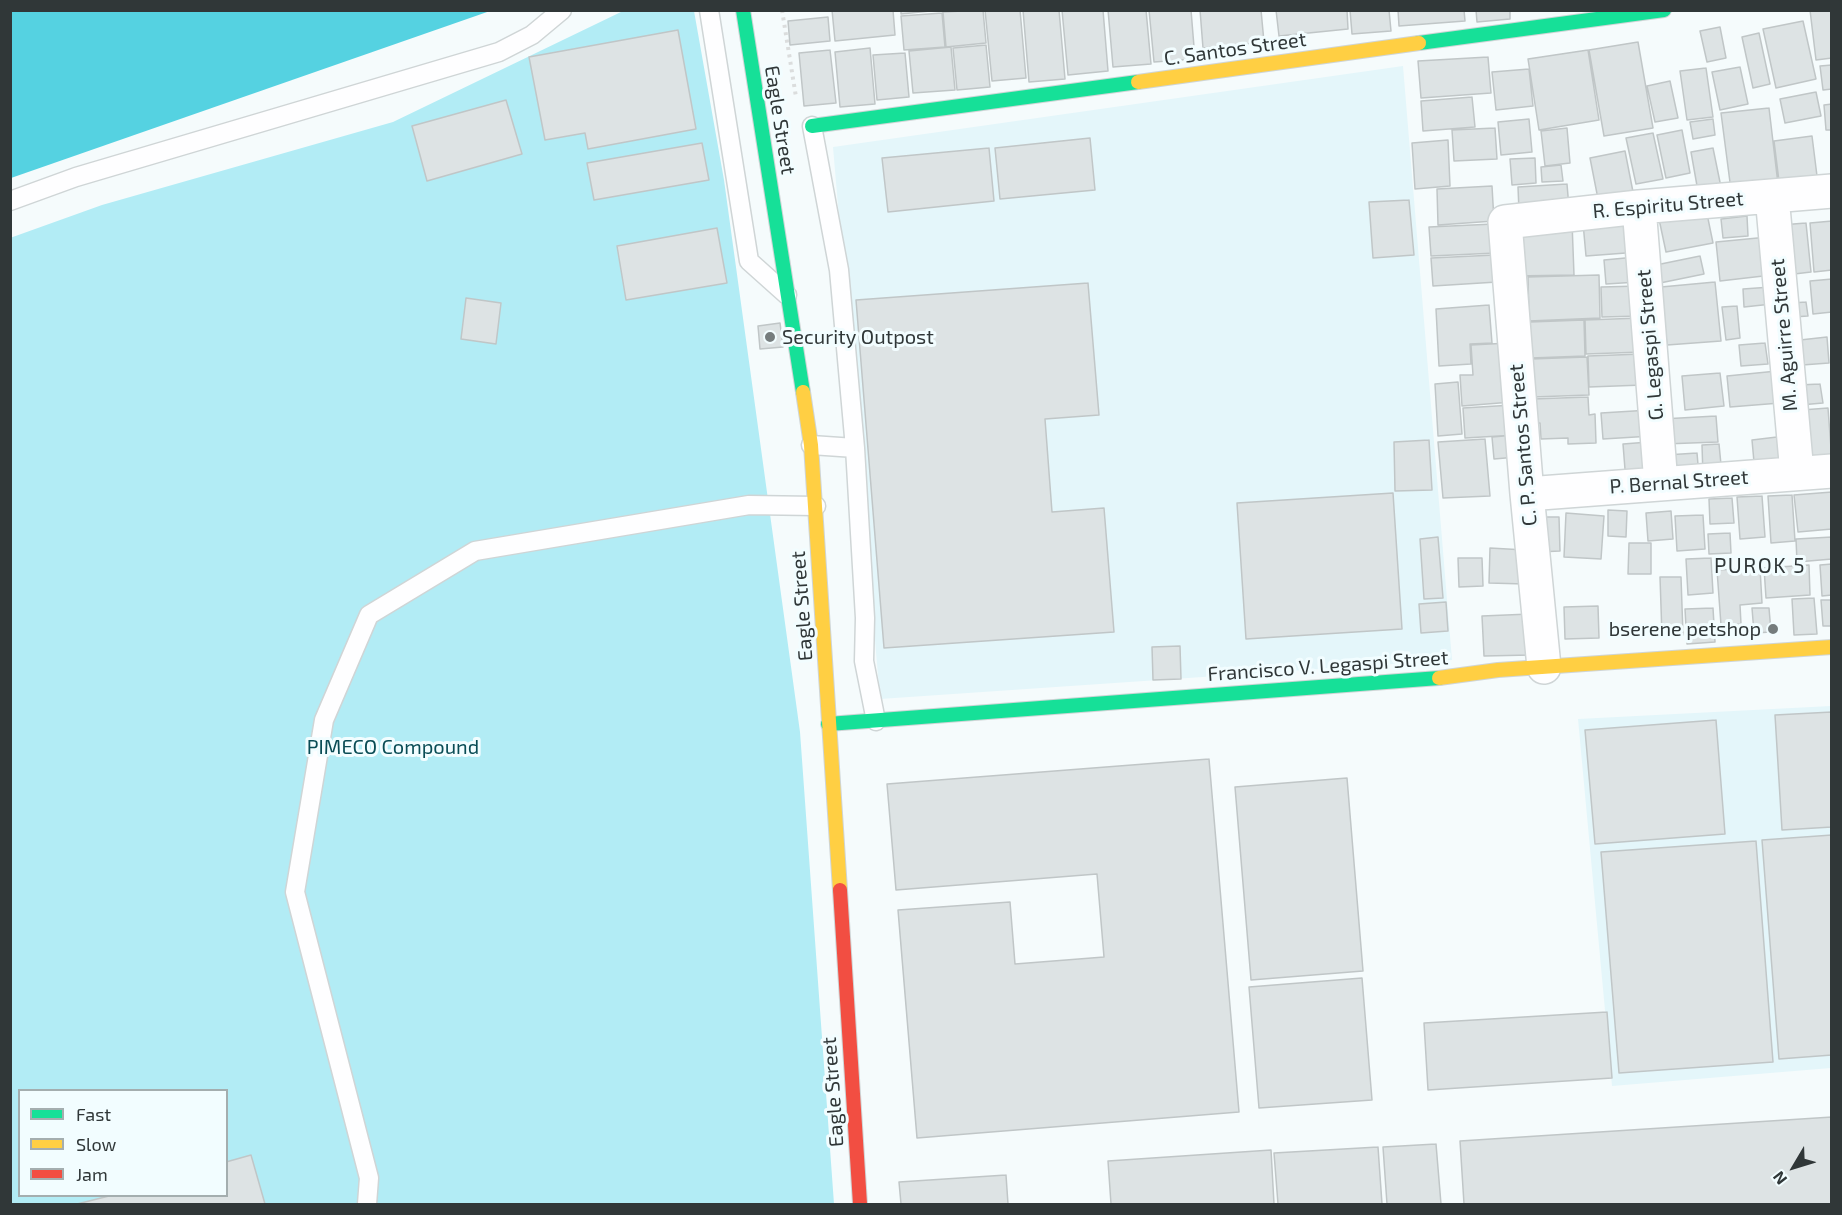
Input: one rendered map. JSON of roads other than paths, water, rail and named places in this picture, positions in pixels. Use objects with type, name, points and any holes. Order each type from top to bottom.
[{"type":"street","name":"Eagle Street","points":[[742,10],[810,445],[816,506],[860,1204]]},
{"type":"street","name":"C. Santos Street","points":[[812,126],[1664,10]]},
{"type":"street","name":"R. Espiritu Street","points":[[1505,222],[1639,207],[1832,191]]},
{"type":"street","name":"M. Aguirre Street","points":[[1772,196],[1797,473]]},
{"type":"street","name":"G. Legaspi Street","points":[[1639,207],[1661,484]]},
{"type":"street","name":"C. P. Santos Street","points":[[1505,222],[1527,494],[1544,667]]},
{"type":"street","name":"P. Bernal Street","points":[[1527,494],[1832,471]]},
{"type":"street","name":"Francisco V. Legaspi Street","points":[[828,724],[1436,678],[1544,667],[1832,647]]},
{"type":"lane","points":[[10,201],[87,174],[499,52],[532,35],[562,10]]},
{"type":"lane","points":[[708,10],[749,261],[788,296]]},
{"type":"lane","points":[[812,126],[840,270],[855,448],[865,618],[864,661],[876,721]]},
{"type":"lane","points":[[810,445],[855,448]]},
{"type":"lane","points":[[367,1204],[369,1178],[295,892],[324,720],[369,615],[475,551],[749,505],[816,506]]},
{"type":"water","points":[[11,10],[490,11],[11,178]]},
{"type":"place","name":"Security Outpost","points":[[770,337]]},
{"type":"place","name":"bserene petshop","points":[[1773,629]]},
{"type":"district","name":"PUROK 5","points":[[1760,566]]},
{"type":"park label","name":"PIMECO Compound","points":[[393,747]]}]
